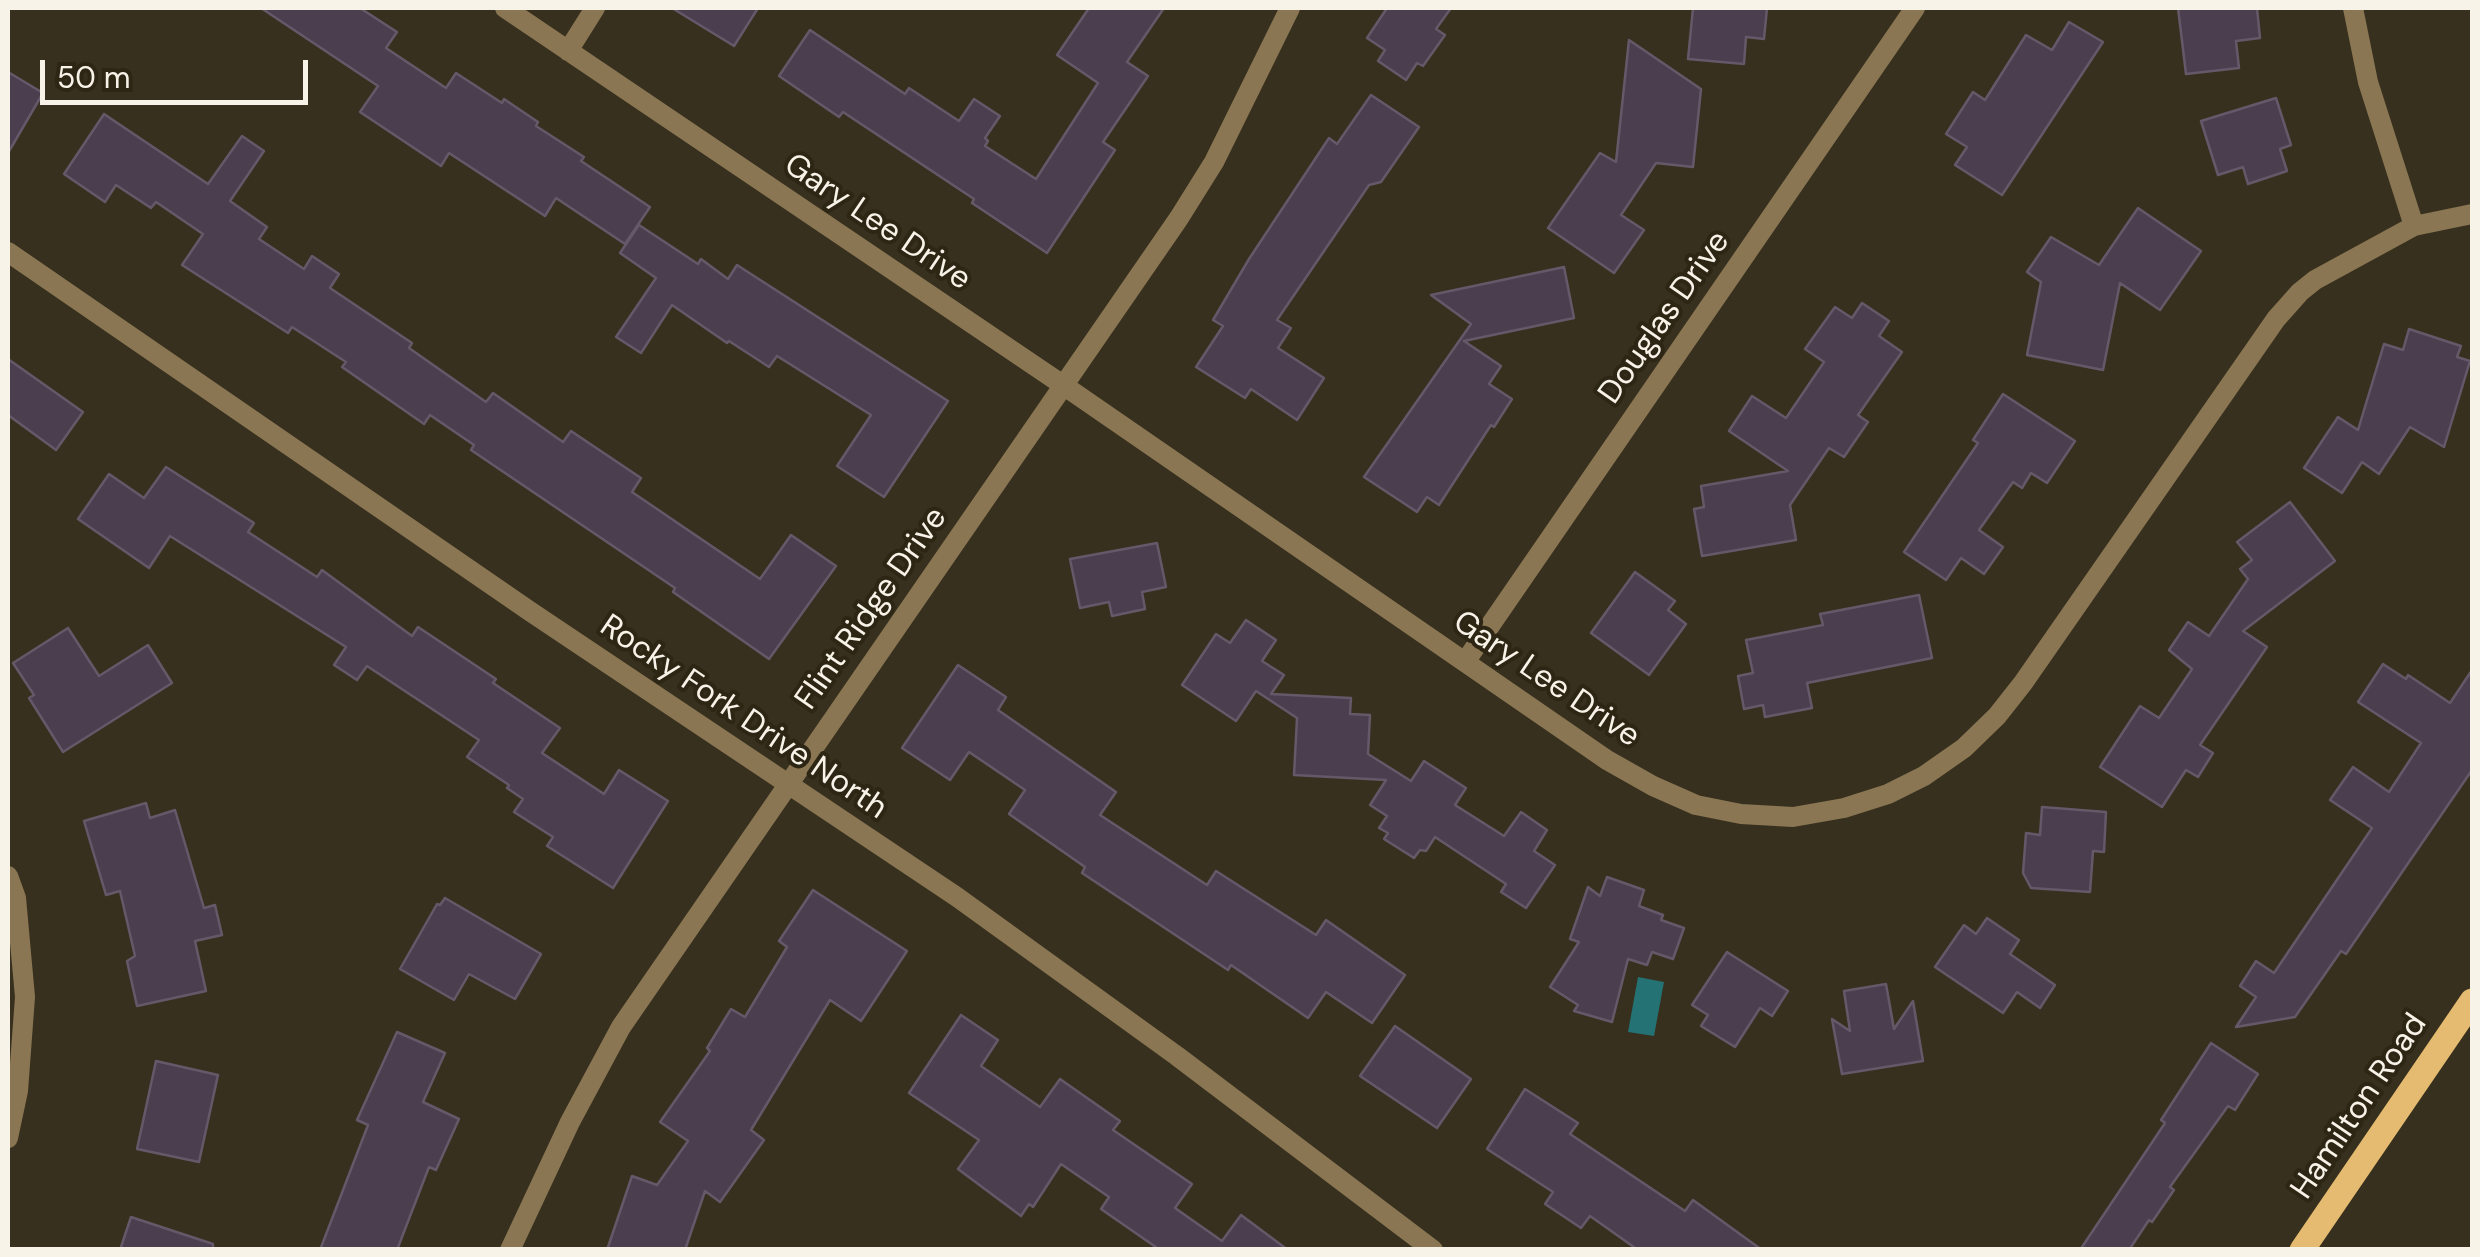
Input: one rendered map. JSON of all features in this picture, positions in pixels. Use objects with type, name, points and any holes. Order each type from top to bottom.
[{"type":"main road","name":"Hamilton Road","points":[[2302,1250],[2472,1001]]},
{"type":"street","name":"Gary Lee Drive","points":[[504,8],[1063,385],[1607,760],[1696,805],[1741,814],[1793,817],[1844,808],[1888,794],[1924,776],[1964,748],[1997,716],[2276,319],[2300,292],[2414,226],[2472,214]]},
{"type":"street","points":[[568,50],[595,8]]},
{"type":"street","name":"Flint Ridge Drive","points":[[510,1250],[570,1122],[621,1027],[1180,218],[1214,162],[1290,8]]},
{"type":"street","name":"Douglas Drive","points":[[1464,662],[1916,8]]},
{"type":"street","points":[[2353,8],[2368,82],[2414,226]]},
{"type":"street","name":"Rocky Fork Drive North","points":[[8,252],[957,897],[1177,1056],[1433,1250]]},
{"type":"street","points":[[8,876],[16,898],[25,998],[18,1091],[8,1138]]},
{"type":"water","points":[[1638,977],[1664,982],[1654,1036],[1628,1032]]},
{"type":"building","points":[[261,8],[360,8],[397,32],[386,48],[446,88],[456,73],[502,103],[504,99],[538,122],[536,126],[584,157],[581,161],[650,207],[625,244],[556,198],[545,216],[449,153],[441,166],[360,112],[378,86]]},
{"type":"building","points":[[672,8],[758,8],[734,46]]},
{"type":"building","points":[[1089,8],[1164,8],[1127,62],[1148,76],[1103,142],[1115,150],[1047,253],[843,112],[839,117],[779,76],[810,30],[905,94],[909,88],[959,121],[974,99],[1000,116],[985,138],[985,146],[1036,179],[1098,83],[1057,55]]},
{"type":"building","points":[[1387,8],[1451,8],[1436,29],[1445,35],[1423,66],[1417,63],[1406,80],[1378,61],[1385,50],[1367,38]]},
{"type":"building","points":[[1693,8],[1767,8],[1764,39],[1746,37],[1744,64],[1688,59]]},
{"type":"building","points":[[2178,8],[2257,8],[2260,38],[2236,41],[2239,68],[2186,74]]},
{"type":"building","points":[[2069,22],[2103,42],[2002,195],[1955,165],[1967,147],[1946,134],[1973,92],[1985,100],[2026,35],[2052,50]]},
{"type":"building","points":[[1629,40],[1701,89],[1693,167],[1656,163],[1621,215],[1644,230],[1614,273],[1548,228],[1600,153],[1616,162]]},
{"type":"building","points":[[8,72],[43,93],[8,153]]},
{"type":"building","points":[[1371,95],[1419,127],[1381,182],[1369,185],[1277,320],[1291,328],[1278,348],[1324,378],[1297,420],[1251,389],[1245,398],[1196,367],[1223,326],[1213,320],[1249,259],[1329,138],[1337,144]]},
{"type":"building","points":[[2276,98],[2291,145],[2280,149],[2287,171],[2248,184],[2243,167],[2218,175],[2201,121]]},
{"type":"building","points":[[104,114],[208,184],[242,136],[264,151],[230,201],[267,227],[259,239],[304,269],[312,256],[339,274],[330,288],[412,343],[409,348],[486,402],[493,393],[563,442],[571,431],[641,478],[632,492],[760,579],[791,535],[836,566],[769,659],[673,592],[675,588],[471,450],[474,445],[430,415],[424,424],[342,367],[346,362],[292,327],[288,333],[182,265],[203,234],[156,202],[151,208],[116,185],[105,202],[64,174]]},
{"type":"building","points":[[2138,208],[2201,251],[2160,310],[2120,283],[2103,370],[2027,355],[2041,282],[2027,272],[2051,237],[2099,265]]},
{"type":"building","points":[[639,225],[698,264],[701,259],[728,279],[737,265],[948,401],[884,497],[837,466],[871,415],[777,356],[769,367],[672,305],[641,353],[616,337],[656,278],[620,253]]},
{"type":"building","points":[[1564,267],[1574,318],[1464,341],[1501,366],[1489,384],[1512,399],[1439,505],[1427,497],[1417,512],[1364,477],[1471,324],[1431,295]]},
{"type":"building","points":[[1862,303],[1889,321],[1879,336],[1902,352],[1858,415],[1868,422],[1844,457],[1829,448],[1790,505],[1796,540],[1702,556],[1694,509],[1704,507],[1701,486],[1788,471],[1729,431],[1752,396],[1786,418],[1824,362],[1805,349],[1835,307],[1852,318]]},
{"type":"building","points":[[2409,329],[2461,346],[2457,357],[2470,361],[2444,447],[2410,427],[2379,474],[2362,462],[2342,493],[2304,468],[2338,417],[2358,430],[2384,344],[2403,350]]},
{"type":"building","points":[[8,359],[83,412],[56,450],[8,415]]},
{"type":"building","points":[[2003,394],[2075,441],[2047,483],[2031,473],[2022,488],[2013,482],[1979,530],[2003,547],[1984,574],[1961,558],[1946,580],[1904,552],[1978,443],[1973,440]]},
{"type":"building","points":[[166,467],[254,523],[248,532],[317,577],[322,570],[412,636],[418,627],[496,679],[493,683],[560,728],[542,753],[604,794],[619,770],[668,801],[613,888],[547,846],[553,837],[514,812],[523,799],[467,757],[479,740],[367,666],[357,680],[334,665],[346,647],[170,536],[149,568],[78,519],[109,474],[144,498]]},
{"type":"building","points":[[2290,502],[2335,561],[2243,631],[2267,647],[2200,745],[2213,753],[2198,777],[2186,770],[2162,807],[2100,767],[2140,706],[2159,718],[2192,669],[2169,650],[2188,622],[2209,636],[2248,579],[2240,569],[2252,560],[2237,542]]},
{"type":"building","points":[[1157,543],[1166,587],[1142,592],[1145,609],[1112,616],[1109,602],[1080,608],[1070,559]]},
{"type":"building","points":[[1635,572],[1675,601],[1668,610],[1686,624],[1649,675],[1591,633]]},
{"type":"building","points":[[1919,595],[1932,658],[1807,683],[1812,708],[1765,717],[1763,705],[1744,709],[1738,676],[1753,673],[1746,640],[1823,625],[1820,614]]},
{"type":"building","points":[[1246,620],[1276,640],[1262,661],[1284,675],[1271,694],[1351,698],[1350,714],[1370,715],[1368,754],[1411,781],[1424,761],[1466,788],[1455,805],[1504,836],[1521,812],[1547,830],[1534,851],[1555,865],[1526,908],[1501,892],[1506,884],[1435,837],[1426,851],[1420,850],[1414,858],[1384,839],[1388,833],[1379,828],[1387,816],[1370,805],[1386,780],[1294,775],[1297,718],[1256,691],[1236,721],[1182,685],[1216,634],[1230,643]]},
{"type":"building","points":[[68,628],[99,676],[148,645],[172,683],[63,752],[29,698],[34,695],[13,663]]},
{"type":"building","points":[[2383,664],[2406,679],[2408,675],[2450,703],[2472,670],[2472,770],[2346,954],[2341,951],[2295,1017],[2236,1027],[2256,997],[2240,986],[2256,961],[2274,973],[2372,828],[2330,800],[2353,767],[2389,792],[2421,743],[2358,702]]},
{"type":"building","points":[[958,665],[1006,697],[998,710],[1116,792],[1100,815],[1207,885],[1216,871],[1316,935],[1326,920],[1405,975],[1372,1023],[1326,992],[1308,1018],[1231,965],[1228,970],[1082,873],[1085,867],[1009,814],[1025,790],[969,752],[950,780],[902,748]]},
{"type":"building","points":[[146,803],[150,818],[175,810],[204,908],[215,905],[222,935],[195,941],[206,991],[137,1006],[127,961],[135,956],[120,891],[106,895],[84,821]]},
{"type":"building","points":[[2042,807],[2106,812],[2104,852],[2093,851],[2090,892],[2031,888],[2023,873],[2026,833],[2040,835]]},
{"type":"building","points":[[1607,877],[1644,890],[1639,906],[1684,928],[1673,959],[1652,952],[1647,965],[1628,959],[1612,1022],[1574,1011],[1578,1005],[1550,987],[1579,942],[1570,939],[1588,887],[1600,896]]},
{"type":"building","points":[[813,890],[907,951],[861,1021],[830,1000],[751,1130],[764,1140],[720,1202],[705,1191],[685,1250],[607,1250],[632,1176],[657,1185],[688,1141],[660,1122],[710,1051],[707,1048],[731,1009],[745,1017],[787,947],[779,941]]},
{"type":"building","points":[[445,898],[541,954],[515,999],[469,974],[454,1000],[400,969],[437,904]]},
{"type":"building","points":[[1987,918],[2019,940],[2010,954],[2055,985],[2040,1008],[2017,992],[2003,1013],[1935,967],[1964,925],[1976,934]]},
{"type":"building","points":[[1727,952],[1788,991],[1772,1016],[1760,1008],[1735,1047],[1701,1026],[1708,1015],[1692,1005]]},
{"type":"building","points":[[1886,984],[1894,1029],[1913,1001],[1923,1061],[1842,1074],[1832,1019],[1850,1031],[1844,991]]},
{"type":"building","points":[[961,1015],[998,1040],[981,1066],[1040,1107],[1060,1079],[1120,1121],[1113,1130],[1192,1184],[1175,1208],[1222,1241],[1241,1215],[1288,1250],[1160,1250],[1101,1209],[1109,1197],[1061,1164],[1033,1207],[1029,1204],[1021,1216],[958,1169],[979,1140],[909,1093]]},
{"type":"building","points":[[1395,1026],[1471,1079],[1437,1128],[1360,1076]]},
{"type":"building","points":[[397,1032],[445,1053],[423,1102],[459,1119],[436,1170],[429,1167],[397,1250],[320,1250],[368,1125],[357,1120]]},
{"type":"building","points":[[2211,1043],[2258,1074],[2235,1110],[2228,1106],[2170,1187],[2174,1190],[2152,1222],[2149,1220],[2129,1250],[2080,1250],[2165,1123],[2161,1120]]},
{"type":"building","points":[[156,1061],[218,1075],[199,1162],[137,1149]]},
{"type":"building","points":[[1525,1089],[1578,1123],[1570,1134],[1685,1211],[1693,1200],[1762,1250],[1638,1250],[1590,1216],[1581,1228],[1545,1204],[1553,1192],[1487,1149]]},
{"type":"building","points":[[131,1217],[213,1244],[213,1250],[120,1250]]}]
